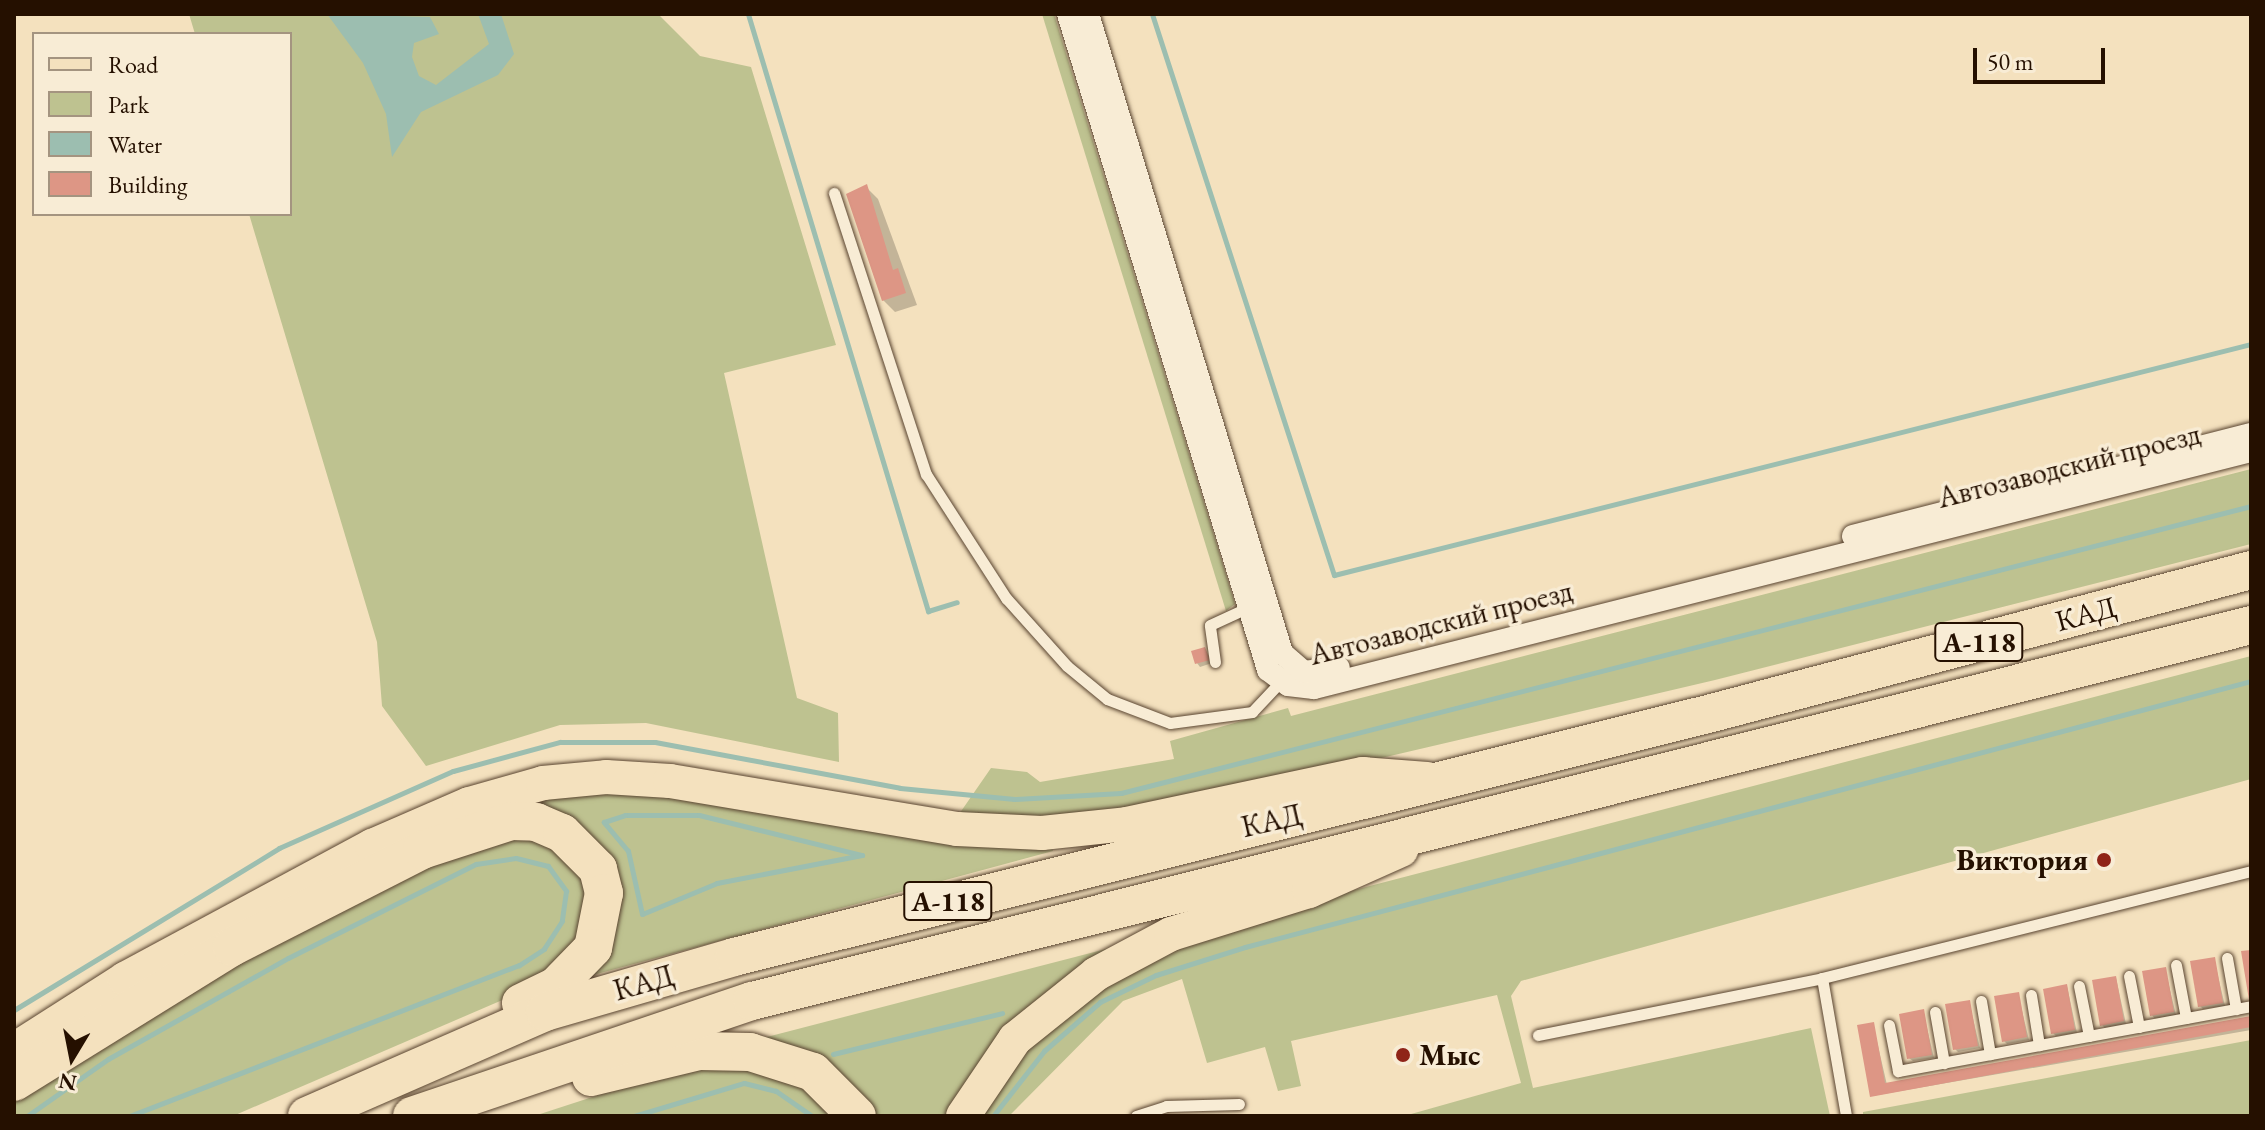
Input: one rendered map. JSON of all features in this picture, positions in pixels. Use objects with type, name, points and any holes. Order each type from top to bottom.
[{"type":"highway","name":"КАД","points":[[307,1116],[460,1045],[545,1012],[734,957],[1155,848],[1444,781],[2251,570]]},
{"type":"highway","name":"КАД","points":[[412,1116],[524,1074],[752,1001],[2251,625]]},
{"type":"highway","points":[[14,1082],[232,947],[373,874],[476,830],[536,822],[562,833],[598,869],[604,893],[593,948],[556,986],[533,995],[460,1045]]},
{"type":"highway","points":[[524,1074],[579,1079],[699,1051],[750,1052],[813,1072],[857,1116]]},
{"type":"main road","points":[[14,1050],[125,979],[372,846],[469,804],[543,783],[606,777],[670,781],[957,829],[1042,833],[1127,824],[1363,774],[1444,781]]},
{"type":"main road","points":[[963,1116],[1015,1039],[1107,967],[1171,934],[1309,891],[1450,827]]},
{"type":"street","name":"Автозаводский проезд","points":[[1068,14],[1268,670],[1288,674],[1318,673],[2251,434]]},
{"type":"street","name":"Автозаводский проезд","points":[[1088,14],[1288,674],[1314,688],[2251,451]]},
{"type":"lane","points":[[834,193],[926,474],[1006,598],[1067,666],[1107,699],[1170,723],[1252,712],[1288,674]]},
{"type":"lane","points":[[1215,662],[1210,625],[1249,607]]},
{"type":"lane","points":[[1538,1035],[1822,978],[2251,871]]},
{"type":"lane","points":[[2227,958],[2236,1009]]},
{"type":"lane","points":[[2176,965],[2186,1018]]},
{"type":"lane","points":[[2129,976],[2139,1027]]},
{"type":"lane","points":[[1822,978],[1846,1116]]},
{"type":"lane","points":[[2079,986],[2089,1036]]},
{"type":"lane","points":[[2031,995],[2039,1045]]},
{"type":"lane","points":[[1981,1001],[1990,1054]]},
{"type":"lane","points":[[1889,1025],[1898,1071],[2251,1006]]},
{"type":"lane","points":[[1935,1012],[1944,1063]]},
{"type":"lane","points":[[1136,1116],[1239,1104]]},
{"type":"green space","points":[[189,14],[658,14],[700,56],[751,67],[836,345],[724,373],[797,698],[838,713],[839,762],[646,723],[560,725],[426,766],[382,706],[377,642],[250,216],[292,216],[292,32],[194,32]]},
{"type":"green space","points":[[1042,14],[1054,14],[1235,604],[1226,611]]},
{"type":"green space","points":[[2251,469],[2251,544],[1715,680],[1159,810],[1062,824],[955,820],[991,768],[1027,772],[1040,782],[1174,759],[1170,741],[1288,708],[1291,716]]},
{"type":"green space","points":[[2251,656],[2251,779],[1521,981],[1511,996],[1533,1088],[1811,1028],[1830,1116],[1404,1116],[1521,1083],[1497,995],[1291,1041],[1301,1086],[1278,1091],[1265,1047],[1207,1063],[1182,979],[1123,1001],[1009,1116],[973,1116],[1018,1054],[1118,972],[1236,921]]},
{"type":"green space","points":[[614,790],[1052,847],[1053,851],[593,975],[617,909],[515,804]]},
{"type":"green space","points":[[533,834],[584,872],[587,936],[535,986],[233,1116],[14,1116],[14,1095],[158,1001],[438,855]]},
{"type":"green space","points":[[1106,949],[1107,954],[950,1116],[870,1116],[763,1038]]},
{"type":"green space","points":[[2251,1040],[2251,1116],[1863,1116],[1863,1112]]},
{"type":"green space","points":[[700,1062],[768,1064],[816,1090],[839,1116],[534,1116]]},
{"type":"water","points":[[327,14],[430,17],[439,34],[414,43],[412,57],[419,76],[436,85],[489,44],[478,14],[501,14],[514,54],[498,75],[421,112],[392,157],[386,114],[363,63]]},
{"type":"building","points":[[867,184],[893,270],[898,268],[906,293],[882,301],[846,194]]},
{"type":"building","points":[[1205,647],[1210,660],[1195,664],[1191,651]]},
{"type":"building","points":[[2251,950],[2251,1000],[2249,1000],[2241,951]]},
{"type":"building","points":[[2215,957],[2223,1003],[2198,1007],[2190,961]]},
{"type":"building","points":[[2166,967],[2174,1012],[2150,1016],[2142,971]]},
{"type":"building","points":[[2116,976],[2124,1021],[2100,1026],[2092,980]]},
{"type":"building","points":[[2067,984],[2075,1030],[2051,1034],[2043,989]]},
{"type":"building","points":[[2019,992],[2027,1037],[2002,1042],[1994,996]]},
{"type":"building","points":[[1970,1000],[1978,1046],[1953,1050],[1945,1004]]},
{"type":"building","points":[[1924,1009],[1932,1055],[1907,1059],[1899,1014]]},
{"type":"building","points":[[2251,1016],[2251,1027],[1870,1097],[1857,1025],[1874,1022],[1885,1083]]},
{"type":"waterway","points":[[748,14],[928,611],[957,602]]},
{"type":"waterway","points":[[1152,14],[1334,575],[2251,344]]},
{"type":"waterway","points":[[14,1010],[279,848],[453,771],[560,742],[655,742],[900,788],[1014,799],[1121,793],[2251,506]]},
{"type":"waterway","points":[[993,1116],[1044,1051],[1100,1002],[1156,975],[1245,947],[2251,681]]},
{"type":"waterway","points":[[625,815],[699,815],[862,855],[717,883],[642,914],[628,851],[604,822],[625,815]]},
{"type":"waterway","points":[[27,1116],[108,1059],[288,958],[476,864],[516,858],[548,866],[566,891],[562,921],[544,949],[519,965],[129,1116]]},
{"type":"waterway","points":[[833,1054],[1002,1013]]},
{"type":"waterway","points":[[634,1116],[744,1083],[776,1091],[812,1116]]},
{"type":"place","name":"Виктория","points":[[2104,860]]},
{"type":"place","name":"Мыс","points":[[1403,1055]]}]
